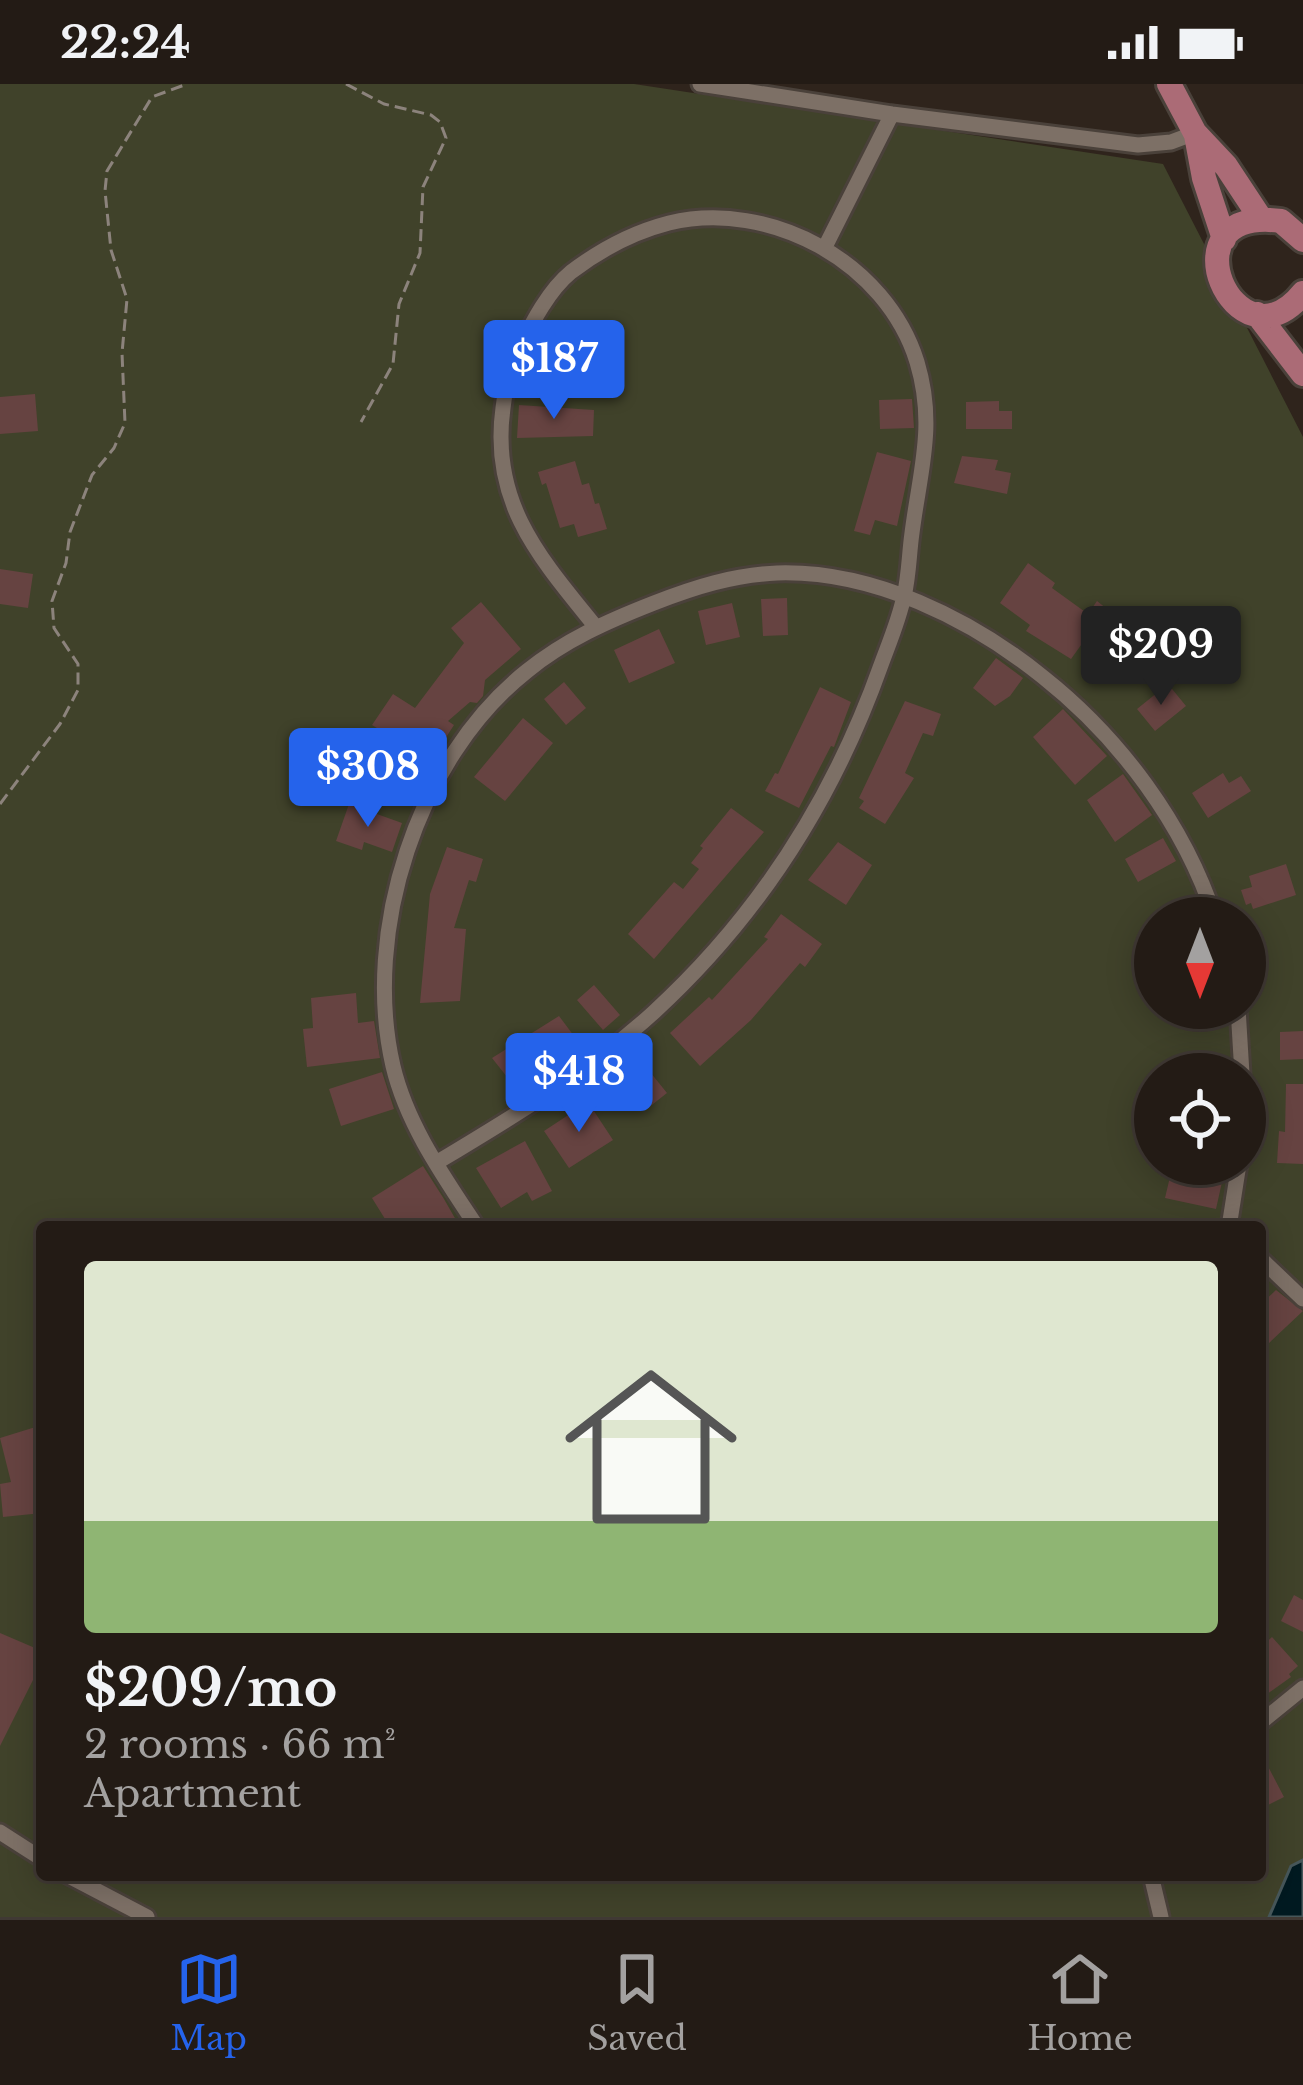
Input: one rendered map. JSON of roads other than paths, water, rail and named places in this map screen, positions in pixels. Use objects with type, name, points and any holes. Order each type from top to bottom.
[{"type":"main road","points":[[1169,84],[1195,133],[1226,166],[1261,219]]},
{"type":"main road","points":[[1195,133],[1224,239]]},
{"type":"main road","points":[[1300,232],[1281,221],[1261,219],[1234,229],[1217,254],[1220,286],[1228,299],[1257,314],[1303,374]]},
{"type":"main road","points":[[1257,314],[1302,300]]},
{"type":"street","points":[[700,84],[1138,145],[1172,142],[1195,133]]},
{"type":"street","points":[[824,247],[892,114]]},
{"type":"street","points":[[436,1163],[592,1062],[652,1015],[721,946],[770,885],[814,817],[858,730],[904,596],[928,406],[915,356],[890,306],[858,270],[824,247],[786,230],[729,220],[671,223],[618,242],[568,274],[534,318],[508,370],[499,436],[505,487],[520,526],[595,626]]},
{"type":"street","points":[[473,1221],[412,1120],[393,1069],[382,1000],[388,918],[405,857],[429,798],[473,724],[525,672],[595,626],[712,580],[780,573],[848,580],[904,596],[1007,648],[1085,710],[1149,787],[1208,897]]},
{"type":"street","points":[[1230,1221],[1236,1185]]},
{"type":"street","points":[[1266,1264],[1303,1299]]},
{"type":"street","points":[[1266,1718],[1303,1688]]},
{"type":"street","points":[[0,1832],[36,1855]]},
{"type":"street","points":[[78,1881],[147,1917]]},
{"type":"street","points":[[1152,1881],[1160,1917]]},
{"type":"water","points":[[1303,1860],[1303,1917],[1269,1917],[1291,1866]]}]
